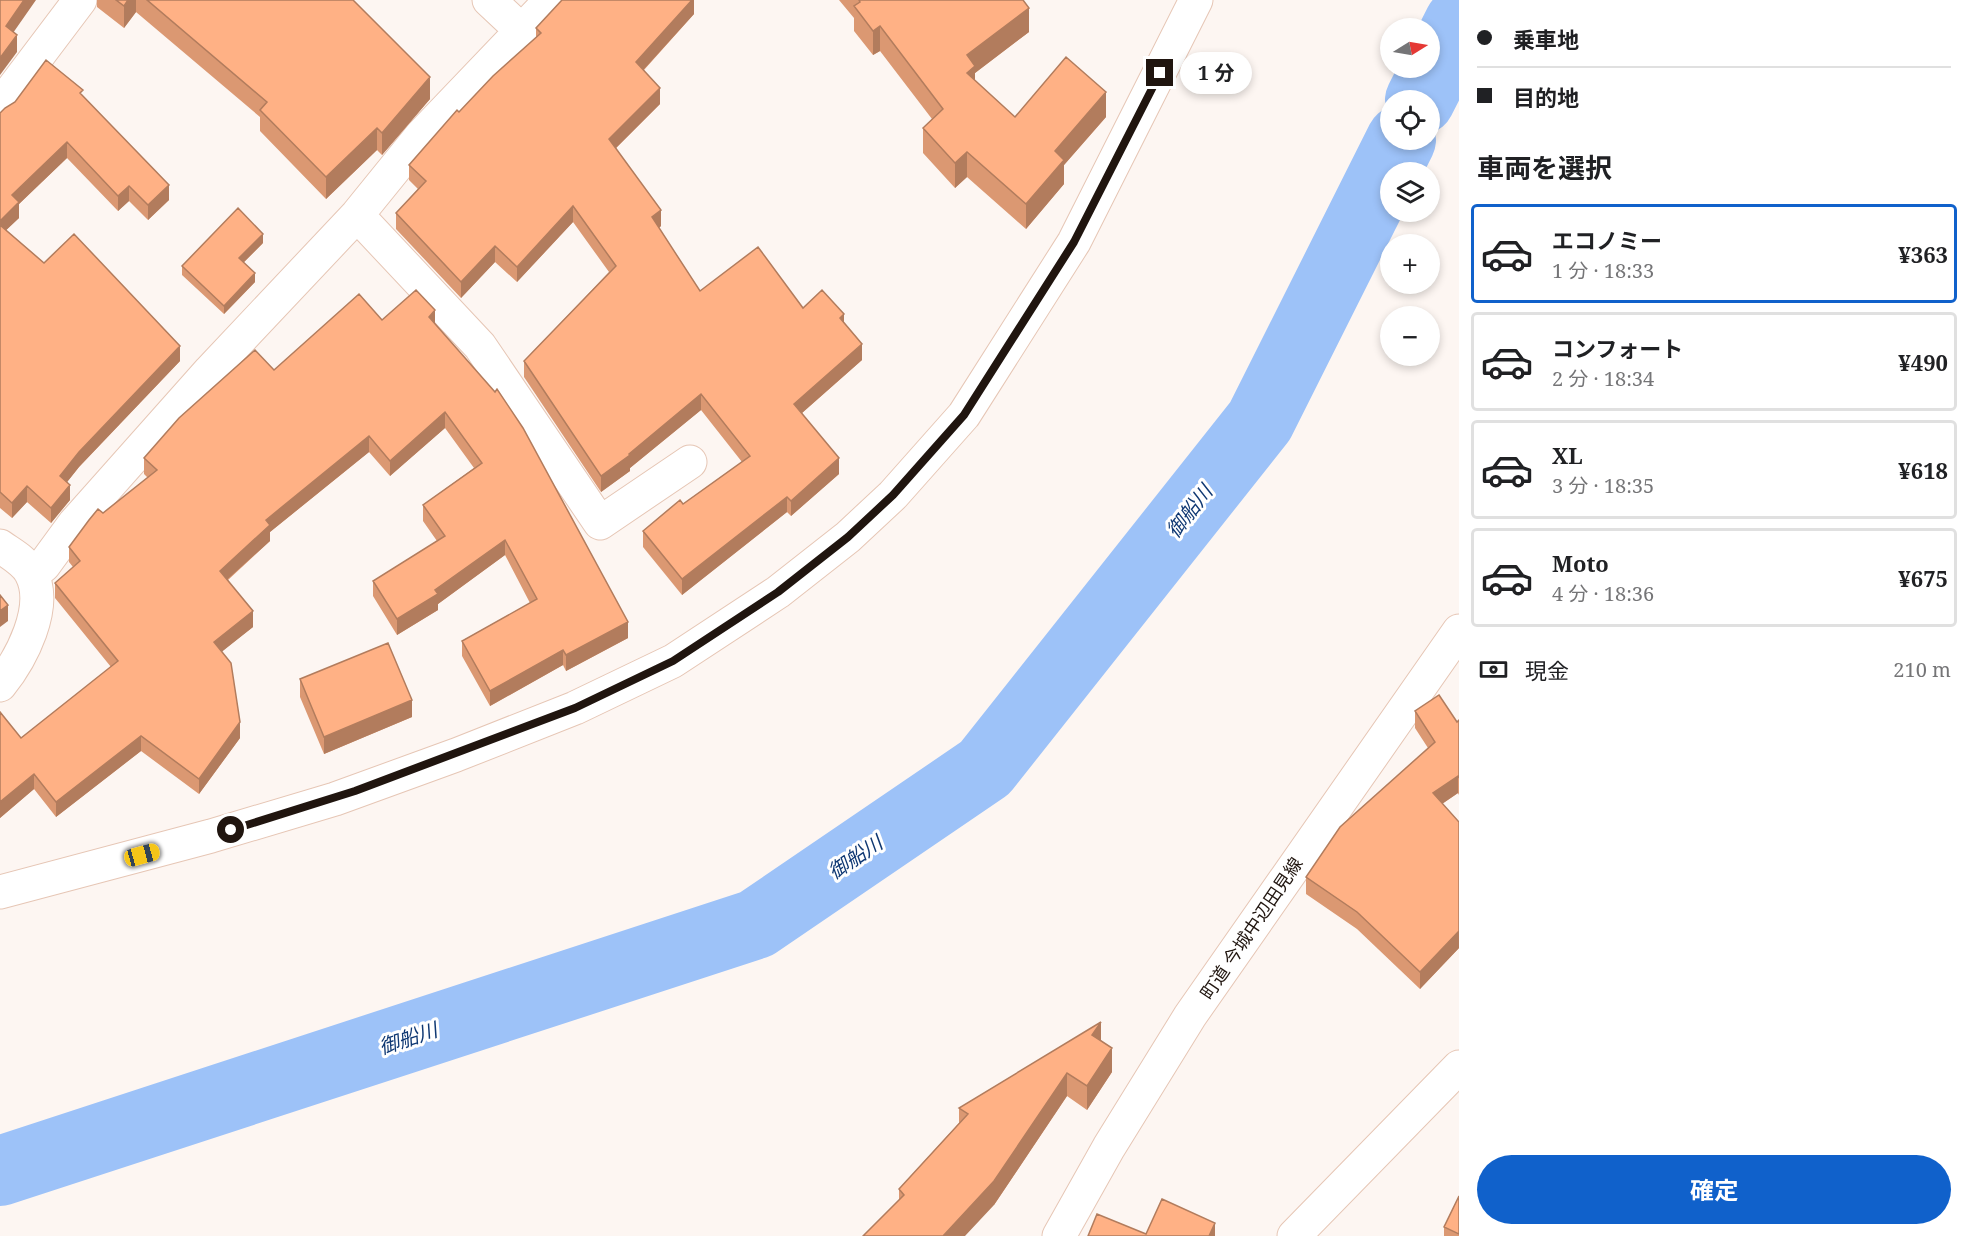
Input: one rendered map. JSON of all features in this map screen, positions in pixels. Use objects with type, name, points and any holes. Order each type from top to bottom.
[{"type":"street","points":[[0,106],[80,0]]},
{"type":"street","points":[[489,0],[522,31]]},
{"type":"street","points":[[32,576],[44,565],[74,524],[210,371],[357,215],[421,136],[551,0]]},
{"type":"street","points":[[0,892],[211,836],[335,798],[456,756],[575,708],[673,661],[778,592],[848,537],[893,495],[964,415],[1074,242],[1196,0]]},
{"type":"street","points":[[357,215],[480,346],[600,523],[690,462]]},
{"type":"street","points":[[0,546],[25,565],[32,576],[35,594],[27,644],[18,662],[0,685]]},
{"type":"street","name":"町道 今城中辺田見線","points":[[1059,1236],[1109,1147],[1190,1016],[1459,631]]},
{"type":"street","points":[[1294,1236],[1459,1067]]},
{"type":"building","points":[[0,0],[24,0],[6,26],[17,35],[0,58]]},
{"type":"building","points":[[116,0],[128,0],[124,6]]},
{"type":"building","points":[[147,0],[353,0],[430,77],[382,133],[377,128],[326,177],[260,110],[267,102]]},
{"type":"building","points":[[562,0],[692,0],[636,62],[660,88],[609,139],[661,210],[652,217],[700,291],[758,247],[803,308],[822,290],[844,314],[840,318],[862,344],[794,404],[839,458],[791,501],[787,497],[682,579],[643,531],[680,500],[683,504],[750,456],[701,394],[630,455],[601,476],[524,361],[616,266],[573,206],[517,267],[495,246],[461,282],[396,213],[426,181],[409,165],[457,110],[459,112],[493,76],[541,33],[536,28]]},
{"type":"building","points":[[859,0],[1023,0],[1029,8],[967,55],[975,66],[967,73],[1015,117],[1066,57],[1106,92],[1055,151],[1064,160],[1026,204],[967,152],[955,163],[923,128],[943,109],[880,26],[873,31],[854,6],[860,2]]},
{"type":"building","points":[[46,60],[83,90],[80,93],[169,185],[148,205],[129,186],[118,196],[67,142],[12,195],[19,202],[0,221],[0,113],[15,102]]},
{"type":"building","points":[[238,208],[263,234],[239,258],[255,273],[224,306],[182,266]]},
{"type":"building","points":[[0,225],[44,263],[74,234],[180,346],[79,452],[60,476],[70,485],[51,508],[27,486],[12,503],[0,492]]},
{"type":"building","points":[[416,290],[435,310],[429,317],[495,392],[497,389],[523,428],[628,622],[566,655],[563,650],[490,691],[462,641],[537,599],[505,540],[435,590],[438,594],[397,619],[373,581],[445,536],[423,505],[482,463],[445,412],[390,461],[369,436],[266,520],[270,525],[220,571],[253,611],[214,642],[231,663],[240,722],[199,779],[141,736],[56,802],[34,774],[0,802],[0,712],[21,738],[118,661],[55,583],[80,561],[69,547],[89,520],[98,509],[103,513],[157,470],[144,458],[179,418],[255,350],[274,370],[359,294],[382,320]]},
{"type":"building","points":[[0,595],[8,605],[0,611]]},
{"type":"building","points":[[388,643],[412,700],[324,737],[300,679]]},
{"type":"building","points":[[1439,695],[1457,722],[1459,720],[1459,778],[1458,776],[1433,793],[1459,822],[1459,931],[1420,972],[1357,912],[1306,877],[1340,827],[1435,742],[1415,711]]},
{"type":"building","points":[[1101,1022],[1092,1035],[1112,1048],[1087,1086],[1067,1073],[994,1181],[943,1236],[863,1236],[904,1195],[899,1189],[968,1114],[959,1108]]},
{"type":"building","points":[[1459,1196],[1459,1234],[1444,1227]]},
{"type":"building","points":[[1162,1199],[1215,1223],[1209,1236],[1088,1236],[1097,1214],[1146,1234]]},
{"type":"waterway","name":"御船川","points":[[1425,90],[1459,23]]},
{"type":"waterway","name":"御船川","points":[[0,1171],[756,924],[985,768],[1260,421],[1396,150]]},
{"type":"route","points":[[231,830],[335,798],[456,756],[575,708],[673,661],[778,592],[848,537],[893,495],[964,415],[1018,334],[1074,242],[1160,73]]}]
